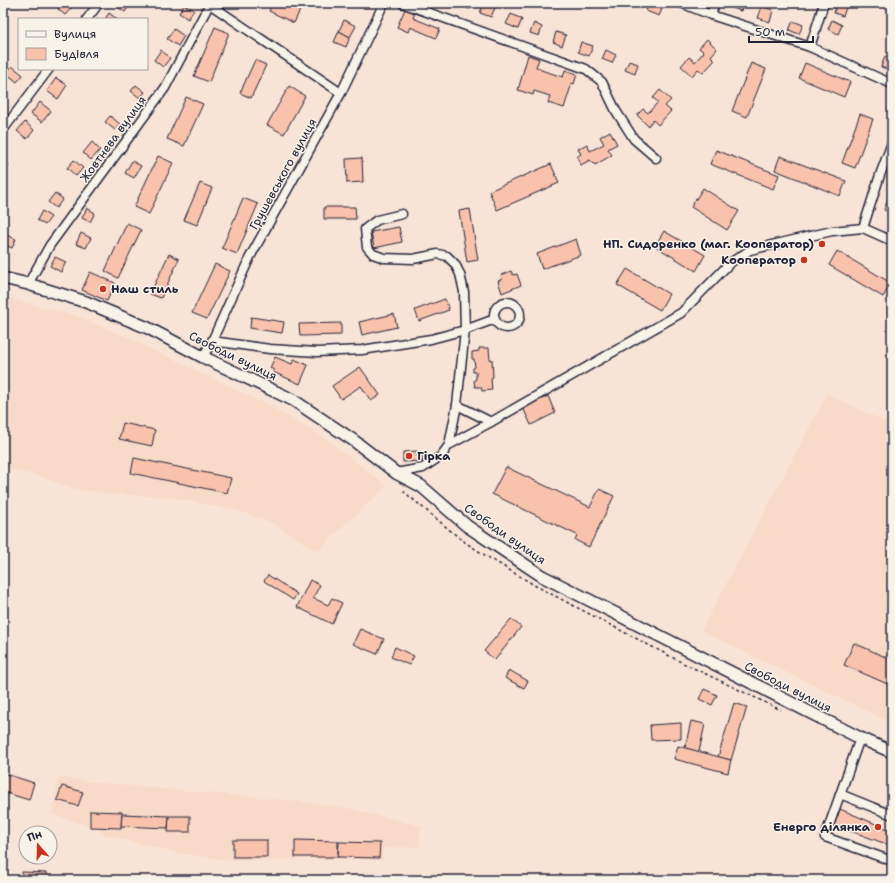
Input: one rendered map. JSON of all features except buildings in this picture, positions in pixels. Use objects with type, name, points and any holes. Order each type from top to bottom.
[{"type":"main road","name":"Свободи вулиця","points":[[3,278],[86,302],[148,328],[293,400],[353,440],[396,473],[421,486],[467,526],[542,576],[860,738],[892,752]]},
{"type":"street","points":[[88,18],[99,3]]},
{"type":"street","points":[[209,3],[342,93]]},
{"type":"street","name":"Жовтнева вулиця","points":[[28,284],[50,245],[165,88],[209,3]]},
{"type":"street","name":"Грушевського вулиця","points":[[204,357],[250,257],[342,93],[384,3]]},
{"type":"street","points":[[402,3],[586,69],[602,82],[616,111],[634,139],[656,158]]},
{"type":"street","points":[[681,3],[711,15],[810,47],[892,84]]},
{"type":"street","points":[[711,15],[715,3]]},
{"type":"street","points":[[810,47],[824,3]]},
{"type":"street","points":[[3,130],[48,70]]},
{"type":"street","points":[[863,228],[880,174],[892,143]]},
{"type":"street","points":[[396,473],[423,468],[441,456],[449,444],[457,406],[465,330],[464,292],[460,274],[455,264],[447,256],[438,254],[413,259],[384,258],[373,254],[367,247],[365,229],[376,220],[402,214]]},
{"type":"street","points":[[449,444],[491,422],[681,313],[730,263],[750,250],[826,232],[863,228],[892,241]]},
{"type":"street","points":[[212,341],[270,349],[317,352],[362,350],[419,342],[465,330],[495,319]]},
{"type":"street","points":[[457,406],[491,422]]},
{"type":"street","points":[[860,738],[825,837],[892,861]]},
{"type":"street","points":[[840,794],[892,815]]},
{"type":"shaded area","points":[[3,297],[77,316],[127,337],[270,406],[325,438],[387,486],[336,533],[318,552],[274,524],[236,510],[168,497],[108,494],[76,489],[29,473],[3,468]]},
{"type":"shaded area","points":[[827,394],[892,425],[892,723],[701,631]]},
{"type":"shaded area","points":[[58,777],[93,782],[303,802],[348,808],[421,826],[419,847],[383,848],[382,860],[313,859],[257,861],[217,859],[178,853],[101,833],[101,830],[52,814]]},
{"type":"place","name":"НП. Сидоренко (маг. Кооператор)","points":[[822,244]]},
{"type":"place","name":"Кооператор","points":[[804,260]]},
{"type":"place","name":"Наш стиль","points":[[103,289]]},
{"type":"place","name":"Гірка","points":[[409,456]]},
{"type":"place","name":"Енерго ділянка","points":[[878,827]]}]
